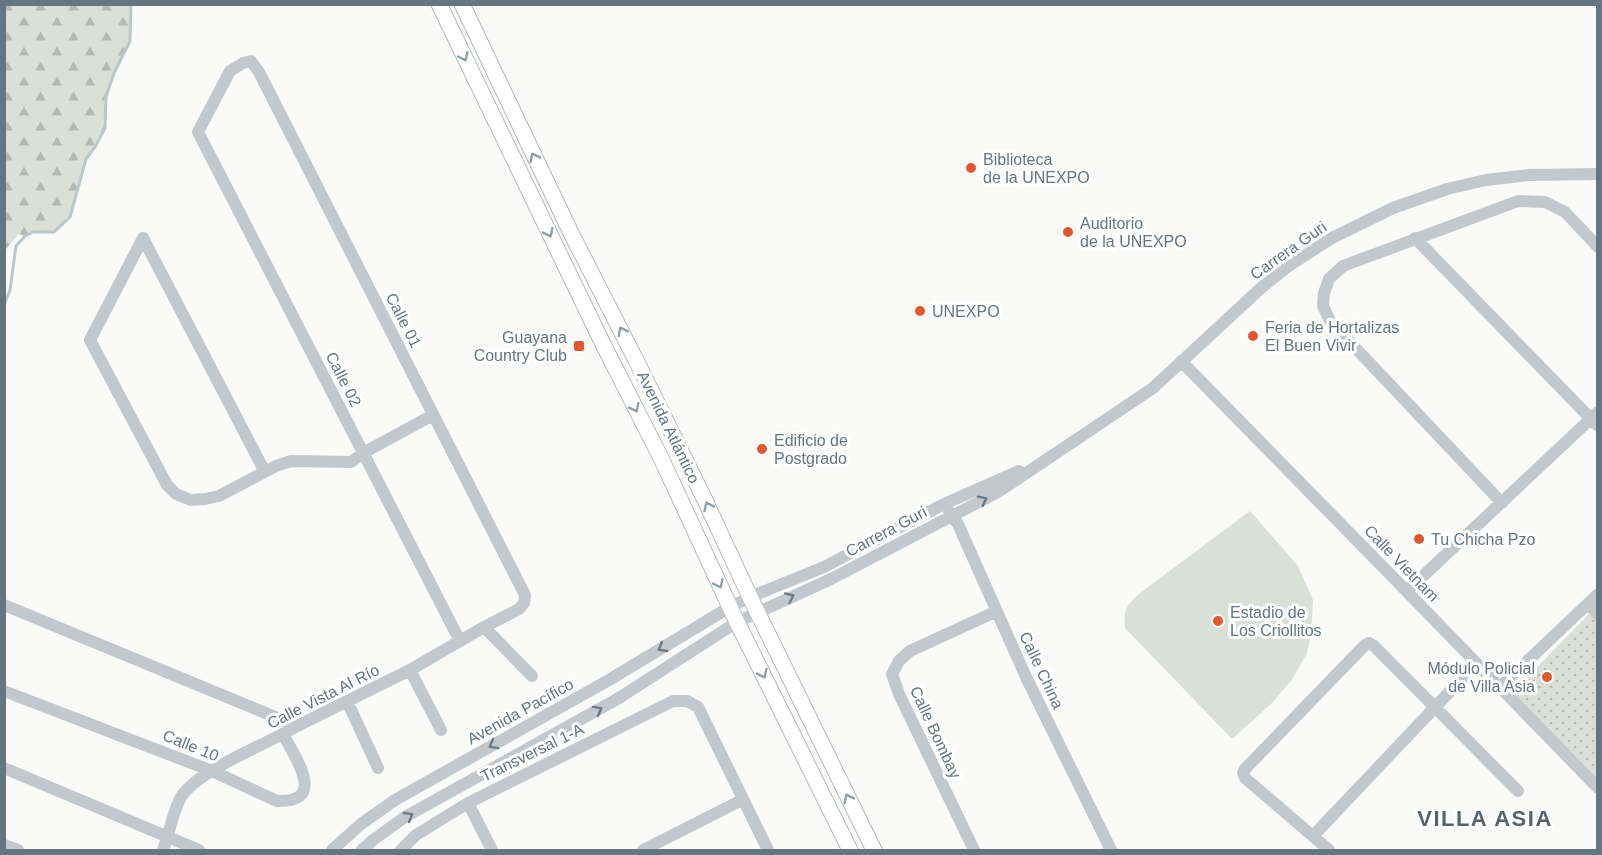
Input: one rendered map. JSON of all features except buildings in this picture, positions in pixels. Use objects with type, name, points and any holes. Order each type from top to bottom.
[{"type":"main road","name":"Avenida Atlántico","points":[[439,4],[577,291],[661,458],[737,622],[850,850]]},
{"type":"main road","name":"Avenida Atlántico","points":[[462,4],[571,233],[704,498],[757,612],[874,850]]},
{"type":"street","name":"Calle 02","points":[[251,61],[230,71],[198,132],[460,641]]},
{"type":"street","name":"Calle 01","points":[[251,61],[260,72],[525,595]]},
{"type":"street","name":"Carrera Guri","points":[[737,622],[831,579],[998,492],[1153,388],[1261,288],[1287,267],[1332,238],[1393,208],[1447,189],[1486,180],[1529,175],[1598,174]]},
{"type":"street","points":[[1502,503],[1330,321],[1323,306],[1324,293],[1329,279],[1343,266],[1518,201],[1545,202],[1565,212],[1598,247]]},
{"type":"street","points":[[265,472],[143,238],[90,340],[167,485],[176,494],[191,500],[219,496],[291,461],[351,462],[363,453],[433,415]]},
{"type":"street","points":[[1407,591],[1595,419],[1415,238]]},
{"type":"street","name":"Calle Vietnam","points":[[1181,361],[1598,788]]},
{"type":"street","name":"Carrera Guri","points":[[730,607],[824,567],[944,504],[1045,460]]},
{"type":"street","name":"Calle China","points":[[944,504],[958,524],[1026,677],[1111,850]]},
{"type":"street","name":"Calle Vista Al Río","points":[[163,850],[175,808],[183,795],[212,771],[410,670],[519,609],[524,603],[525,595]]},
{"type":"street","points":[[1500,687],[1593,599],[1598,614]]},
{"type":"street","points":[[4,605],[297,726]]},
{"type":"street","name":"Avenida Pacífico","points":[[332,850],[361,824],[395,800],[560,708],[730,607]]},
{"type":"street","name":"Calle Bombay","points":[[974,850],[892,674],[899,662],[910,651],[997,611]]},
{"type":"street","points":[[362,850],[405,818],[619,698],[737,622]]},
{"type":"street","points":[[484,627],[532,676]]},
{"type":"street","points":[[1329,850],[1245,778],[1243,773],[1369,643],[1518,791]]},
{"type":"street","points":[[1314,837],[1476,664]]},
{"type":"street","points":[[410,670],[441,730]]},
{"type":"street","name":"Calle 10","points":[[4,691],[212,771],[277,801],[299,797],[305,787],[305,777],[284,734]]},
{"type":"street","points":[[347,701],[378,768]]},
{"type":"street","name":"Transversal 1-A","points":[[401,850],[416,835],[468,803],[673,701],[687,701],[698,707],[742,800]]},
{"type":"street","points":[[560,708],[576,722]]},
{"type":"street","points":[[4,768],[199,850]]},
{"type":"street","points":[[643,850],[742,800],[768,850]]},
{"type":"street","points":[[468,803],[492,850]]},
{"type":"street","points":[[4,845],[18,850]]},
{"type":"green space","points":[[5,4],[131,5],[130,41],[114,73],[106,97],[105,128],[86,159],[70,217],[54,232],[33,232],[25,236],[19,234],[5,250]]},
{"type":"green space","name":"Estadio de Los Criollitos","points":[[1250,511],[1298,566],[1313,600],[1311,634],[1307,653],[1291,681],[1270,705],[1232,739],[1125,628],[1125,612],[1129,604],[1140,593]]},
{"type":"green space","points":[[1592,611],[1598,617],[1597,785],[1508,697]]},
{"type":"waterway","points":[[4,305],[10,290],[16,246],[25,236],[33,232],[54,232],[70,217],[86,159],[105,128],[106,97],[114,73],[130,41],[131,4]]},
{"type":"place","name":"Biblioteca de la UNEXPO","points":[[971,168]]},
{"type":"place","name":"Auditorio de la UNEXPO","points":[[1068,232]]},
{"type":"place","name":"UNEXPO","points":[[920,311]]},
{"type":"place","name":"Feria de Hortalizas El Buen Vivir","points":[[1253,336]]},
{"type":"place","name":"Guayana Country Club","points":[[579,346]]},
{"type":"place","name":"Edificio de Postgrado","points":[[762,449]]},
{"type":"place","name":"Tu Chicha Pzo","points":[[1419,539]]},
{"type":"place","name":"Estadio de Los Criollitos","points":[[1218,621]]},
{"type":"place","name":"Módulo Policial de Villa Asia","points":[[1547,677]]},
{"type":"district","name":"VILLA ASIA","points":[[1485,818]]}]
